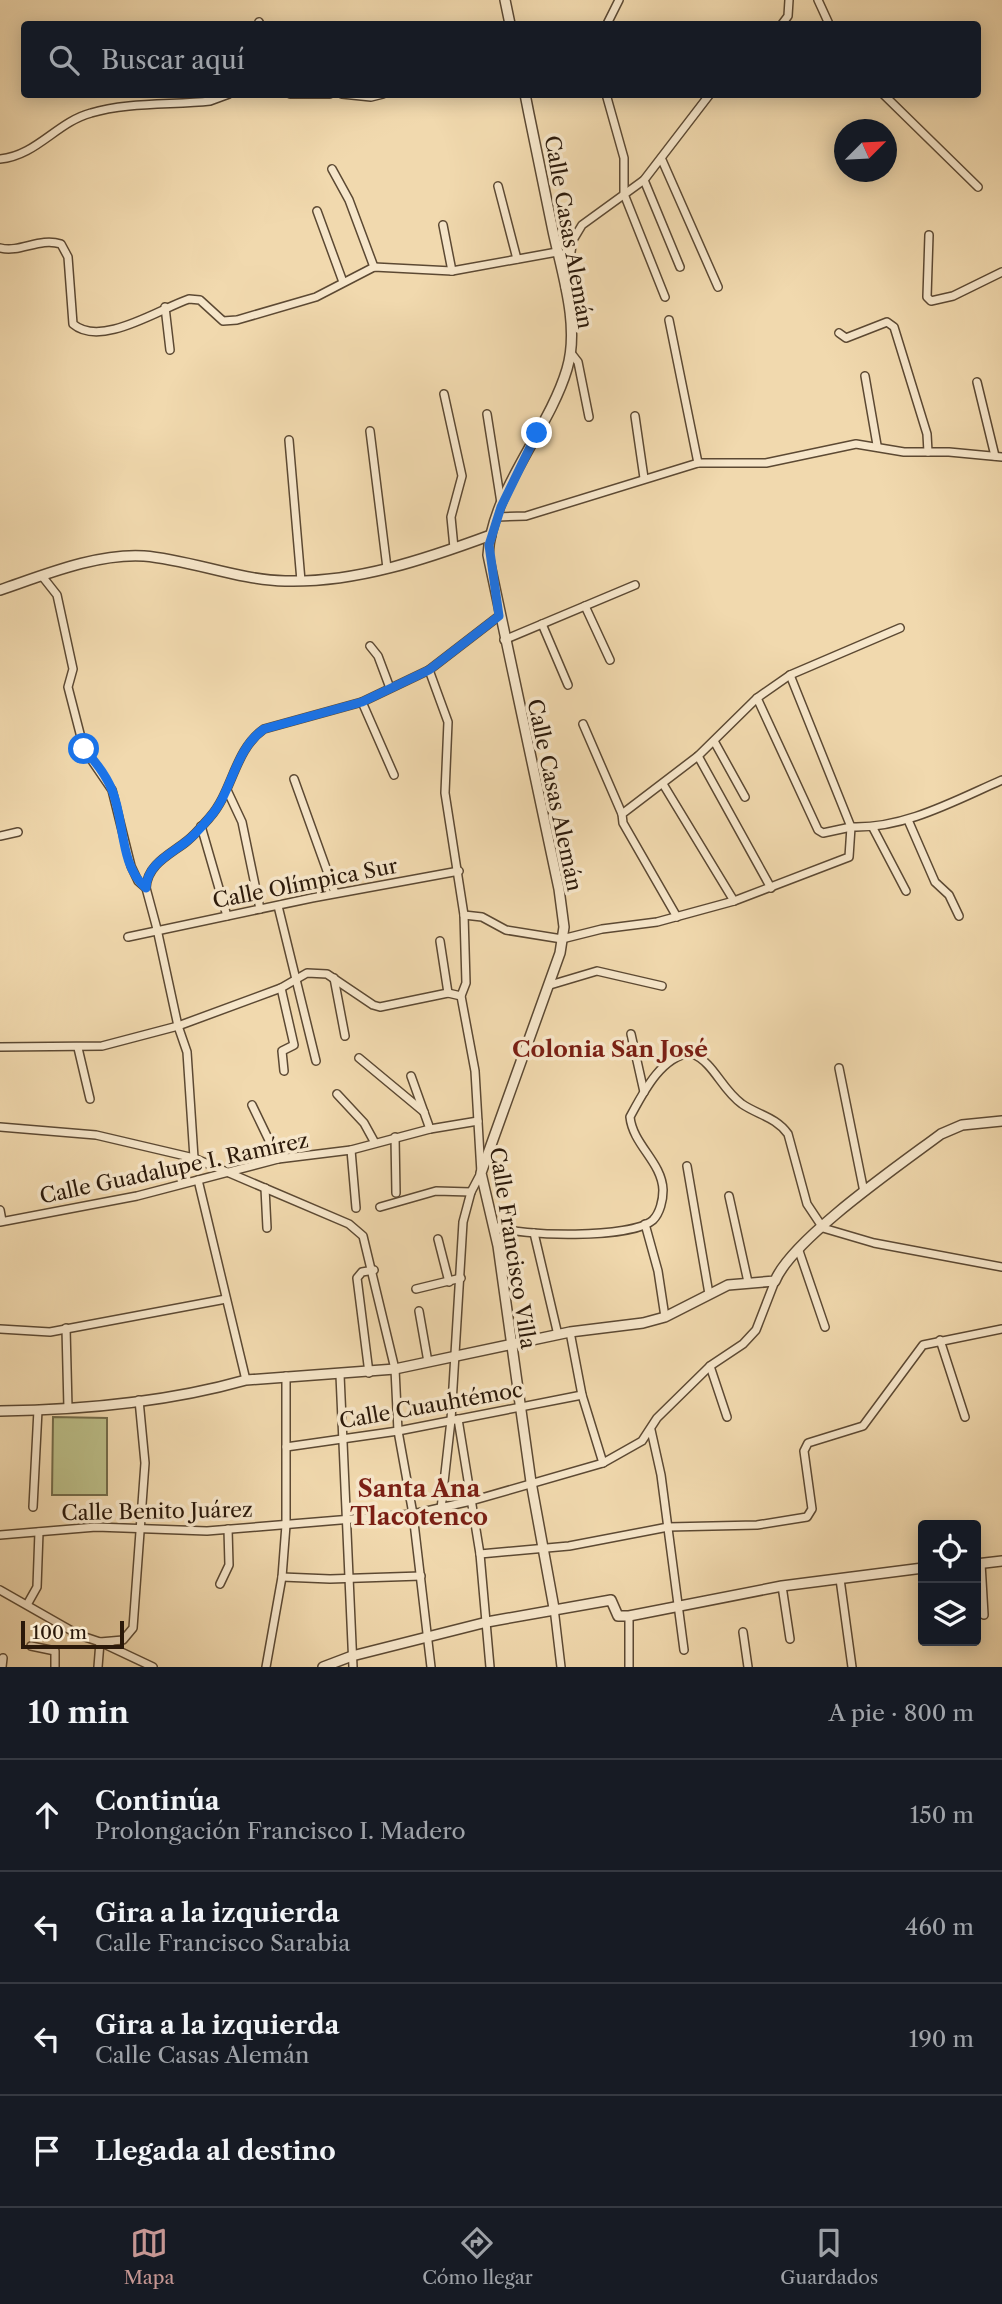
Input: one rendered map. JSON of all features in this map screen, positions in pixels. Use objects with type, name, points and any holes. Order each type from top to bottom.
[{"type":"street","points":[[505,0],[509,21]]},
{"type":"street","points":[[608,21],[619,0]]},
{"type":"street","points":[[784,21],[788,16],[789,0]]},
{"type":"street","points":[[818,0],[828,21]]},
{"type":"street","points":[[0,159],[17,156],[59,127],[89,113],[218,98]]},
{"type":"street","name":"Calle Casas Alemán","points":[[441,1509],[455,1419],[463,1222],[471,1192],[481,1173],[550,985],[562,939],[559,888],[488,555],[491,535],[501,507],[564,377],[571,353],[571,327],[526,98]]},
{"type":"street","points":[[607,98],[624,158],[624,194],[665,297]]},
{"type":"street","points":[[564,288],[577,232],[643,180],[662,160],[707,98]]},
{"type":"street","points":[[887,98],[978,187]]},
{"type":"street","points":[[662,160],[718,287]]},
{"type":"street","points":[[332,169],[349,200],[374,267]]},
{"type":"street","points":[[643,180],[680,267]]},
{"type":"street","points":[[498,186],[517,259]]},
{"type":"street","points":[[317,211],[343,282]]},
{"type":"street","points":[[443,225],[452,271]]},
{"type":"street","points":[[929,235],[927,297],[931,302],[953,296],[1002,272]]},
{"type":"street","points":[[0,248],[15,249],[49,242],[61,244],[68,257],[73,324],[90,332],[124,327],[165,307],[189,299],[200,300],[223,321],[237,320],[316,297],[374,267],[452,271],[557,252]]},
{"type":"street","points":[[165,307],[170,350]]},
{"type":"street","points":[[669,320],[698,463]]},
{"type":"street","points":[[839,333],[846,338],[887,322],[894,327],[927,434],[928,452]]},
{"type":"street","points":[[571,353],[578,362],[589,417]]},
{"type":"street","points":[[865,376],[877,445]]},
{"type":"street","points":[[498,517],[526,516],[698,463],[766,463],[843,446],[877,445],[904,452],[999,457],[977,382]]},
{"type":"street","points":[[444,394],[462,476],[451,517],[454,548]]},
{"type":"street","points":[[487,414],[501,507]]},
{"type":"street","points":[[635,416],[644,478]]},
{"type":"street","points":[[370,431],[387,568]]},
{"type":"street","points":[[289,440],[302,581]]},
{"type":"street","points":[[0,590],[96,562],[142,556],[282,581],[302,581],[387,568],[491,535]]},
{"type":"street","points":[[42,576],[57,595],[73,669],[68,687],[84,749],[113,790],[131,866],[138,881],[146,888]]},
{"type":"street","points":[[504,640],[635,585]]},
{"type":"street","points":[[585,606],[610,660]]},
{"type":"street","points":[[194,1158],[189,1069],[146,888],[149,873],[163,858],[190,839],[201,826],[227,790],[244,750],[252,738],[264,729],[362,702],[429,670],[499,616]]},
{"type":"street","points":[[542,624],[568,685]]},
{"type":"street","points":[[622,814],[698,756],[757,698],[790,675],[900,628]]},
{"type":"street","points":[[370,646],[378,656],[390,688]]},
{"type":"street","name":"Calle Francisco Villa","points":[[429,670],[448,722],[444,793],[459,871],[464,915],[466,983],[461,996],[475,1071],[481,1173],[498,1246],[531,1482],[554,1608],[559,1667]]},
{"type":"street","points":[[464,915],[482,918],[506,930],[562,939],[602,929],[677,917],[734,901],[849,857],[851,827],[790,675]]},
{"type":"street","points":[[757,698],[818,830],[823,833],[851,827],[873,828],[908,820],[1002,780]]},
{"type":"street","points":[[362,702],[394,775]]},
{"type":"street","points":[[583,724],[622,814],[622,823],[677,917]]},
{"type":"street","points":[[714,741],[745,797]]},
{"type":"street","points":[[698,756],[771,888]]},
{"type":"street","points":[[294,779],[335,893]]},
{"type":"street","points":[[663,784],[734,901]]},
{"type":"street","points":[[227,790],[242,822],[260,909]]},
{"type":"street","points":[[908,820],[935,882],[949,895],[959,916]]},
{"type":"street","points":[[201,826],[227,916]]},
{"type":"street","points":[[873,828],[906,891]]},
{"type":"street","points":[[0,836],[18,832]]},
{"type":"street","name":"Calle Olímpica Sur","points":[[128,937],[335,893],[459,871]]},
{"type":"street","points":[[278,906],[316,1061]]},
{"type":"street","points":[[440,942],[448,993]]},
{"type":"street","points":[[550,985],[597,971],[662,986]]},
{"type":"street","points":[[0,1047],[102,1046],[178,1026],[281,988],[297,978],[319,972],[334,978],[380,1007],[448,993],[461,996]]},
{"type":"street","points":[[334,978],[345,1036]]},
{"type":"street","points":[[281,988],[294,1045],[282,1051],[284,1071]]},
{"type":"street","points":[[631,1034],[644,1092]]},
{"type":"street","points":[[78,1048],[90,1100]]},
{"type":"street","points":[[494,1226],[534,1233],[603,1233],[645,1224],[655,1218],[661,1205],[663,1188],[658,1171],[631,1125],[630,1117],[644,1092],[671,1060],[691,1053],[705,1059],[734,1097],[777,1121],[788,1134],[807,1204],[823,1228],[874,1242],[1002,1267]]},
{"type":"street","points":[[359,1058],[424,1112]]},
{"type":"street","points":[[839,1068],[864,1192]]},
{"type":"street","points":[[411,1076],[430,1129]]},
{"type":"street","points":[[337,1094],[364,1123],[375,1143]]},
{"type":"street","points":[[252,1105],[278,1158]]},
{"type":"street","name":"Calle Guadalupe I. Ramírez","points":[[1,1222],[137,1196],[278,1158],[351,1150],[430,1129],[478,1121]]},
{"type":"street","name":"Calle Benito Juárez","points":[[0,1535],[96,1527],[141,1530],[228,1529],[413,1514],[471,1501],[603,1463],[642,1441],[657,1418],[710,1366],[743,1344],[756,1331],[775,1281],[799,1251],[864,1192],[950,1129],[1002,1121]]},
{"type":"street","points":[[0,1127],[96,1135],[194,1158],[349,1224],[363,1236],[374,1270],[395,1369],[398,1431],[413,1514],[431,1667]]},
{"type":"street","points":[[395,1137],[396,1193]]},
{"type":"street","points":[[351,1150],[356,1208]]},
{"type":"street","points":[[687,1166],[709,1294]]},
{"type":"street","points":[[198,1180],[246,1380]]},
{"type":"street","points":[[265,1188],[267,1228]]},
{"type":"street","points":[[380,1207],[436,1191],[471,1192]]},
{"type":"street","points":[[729,1196],[748,1282]]},
{"type":"street","points":[[0,1210],[1,1222]]},
{"type":"street","points":[[645,1224],[658,1271],[665,1317]]},
{"type":"street","points":[[498,1246],[500,1241],[519,1231]]},
{"type":"street","points":[[534,1233],[558,1335]]},
{"type":"street","points":[[438,1239],[449,1282]]},
{"type":"street","points":[[799,1251],[825,1327]]},
{"type":"street","points":[[369,1373],[357,1279],[362,1272],[374,1270]]},
{"type":"street","points":[[416,1289],[461,1278]]},
{"type":"street","points":[[0,1411],[68,1408],[139,1400],[246,1380],[395,1369],[570,1332],[665,1317],[728,1285],[775,1281]]},
{"type":"street","points":[[0,1329],[50,1332],[226,1299]]},
{"type":"street","points":[[419,1311],[428,1362]]},
{"type":"street","points":[[66,1328],[68,1408]]},
{"type":"street","points":[[480,1554],[543,1549],[668,1527],[757,1525],[807,1517],[812,1509],[805,1446],[863,1426],[923,1345],[1002,1329]]},
{"type":"street","points":[[570,1332],[582,1395],[603,1463]]},
{"type":"street","points":[[940,1340],[965,1417]]},
{"type":"street","points":[[710,1366],[727,1417]]},
{"type":"street","points":[[340,1375],[353,1667]]},
{"type":"street","points":[[266,1667],[282,1577],[286,1525],[286,1376]]},
{"type":"street","name":"Calle Cuauhtémoc","points":[[286,1447],[398,1431],[582,1395]]},
{"type":"street","points":[[100,1642],[123,1640],[133,1628],[145,1436],[139,1400]]},
{"type":"street","points":[[33,1507],[38,1410]]},
{"type":"street","points":[[455,1419],[480,1554],[489,1667]]},
{"type":"street","points":[[651,1430],[668,1527],[684,1650]]},
{"type":"street","points":[[220,1584],[229,1564],[228,1529]]},
{"type":"street","points":[[28,1603],[37,1587],[40,1532]]},
{"type":"street","points":[[981,1563],[1002,1562]]},
{"type":"street","points":[[323,1667],[352,1656],[554,1608],[611,1600],[618,1616],[629,1616],[782,1586],[918,1569]]},
{"type":"street","points":[[282,1577],[421,1576]]},
{"type":"street","points":[[840,1579],[852,1667]]},
{"type":"street","points":[[981,1583],[984,1615]]},
{"type":"street","points":[[782,1586],[790,1639]]},
{"type":"street","points":[[0,1590],[28,1603],[79,1636],[100,1642],[153,1667]]},
{"type":"street","points":[[629,1616],[629,1667]]},
{"type":"street","points":[[743,1632],[748,1667]]},
{"type":"street","points":[[98,1667],[100,1642]]},
{"type":"street","points":[[31,1646],[55,1651],[55,1667]]},
{"type":"street","points":[[2,1667],[3,1658]]},
{"type":"green space","points":[[53,1417],[107,1418],[107,1495],[52,1495]]},
{"type":"district","name":"Colonia San José","points":[[610,1049]]},
{"type":"district","name":"Santa Ana Tlacotenco","points":[[419,1502]]},
{"type":"route","points":[[84,749],[113,790],[133,873],[146,888],[149,873],[163,858],[190,839],[213,814],[252,738],[264,729],[362,702],[429,670],[499,616],[489,567],[491,535],[501,507],[537,433]]}]
